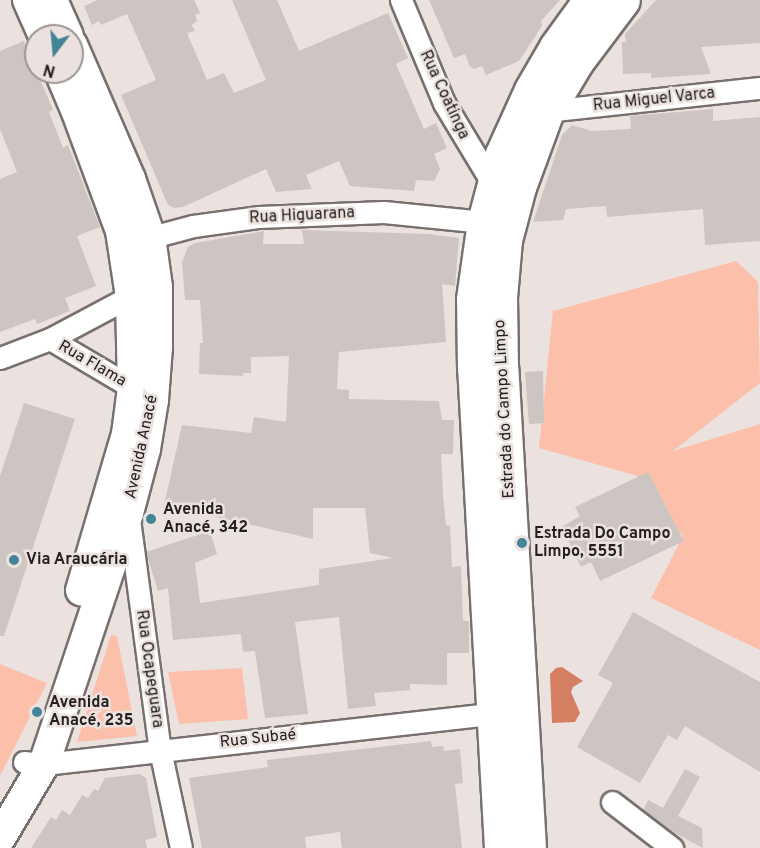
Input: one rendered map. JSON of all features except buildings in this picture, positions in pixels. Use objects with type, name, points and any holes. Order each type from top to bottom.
[{"type":"main road","name":"Estrada do Campo Limpo","points":[[501,848],[492,714],[473,299],[484,222],[502,154],[531,90],[556,47],[590,0]]},
{"type":"main road","name":"Estrada do Campo Limpo","points":[[530,848],[501,368],[500,297],[505,240],[519,188],[547,111],[577,61],[623,0]]},
{"type":"street","points":[[28,0],[39,24]]},
{"type":"street","points":[[52,0],[63,24]]},
{"type":"street","name":"Rua Coatinga","points":[[401,0],[444,103],[494,186]]},
{"type":"street","name":"Avenida Anacé","points":[[84,73],[130,179],[136,241],[130,296],[134,388],[118,506]]},
{"type":"street","name":"Avenida Anacé","points":[[0,838],[34,763],[54,676],[118,506],[145,449],[153,400],[157,347],[157,287],[136,241],[121,231],[65,84]]},
{"type":"street","name":"Rua Miguel Varca","points":[[547,111],[760,88]]},
{"type":"street","name":"Rua Higuarana","points":[[136,241],[194,225],[259,217],[384,212],[484,222]]},
{"type":"street","name":"Rua Flama","points":[[0,358],[50,339],[130,296]]},
{"type":"street","name":"Rua Flama","points":[[50,339],[134,388]]},
{"type":"street","name":"Rua Ocapeguara","points":[[118,506],[160,750],[181,848]]},
{"type":"street","name":"Rua Subaé","points":[[34,763],[492,714]]},
{"type":"street","name":"Avenida Anacé","points":[[0,810],[34,763]]},
{"type":"street","points":[[612,802],[672,848]]},
{"type":"shaded area","points":[[736,261],[758,282],[760,383],[673,451],[760,424],[760,650],[651,598],[683,536],[638,476],[539,448],[553,311]]},
{"type":"shaded area","points":[[111,635],[117,636],[137,736],[77,742]]},
{"type":"shaded area","points":[[0,664],[47,683],[0,776]]},
{"type":"shaded area","points":[[562,667],[583,681],[573,687],[571,692],[580,713],[575,722],[552,723],[550,674],[556,668]]},
{"type":"shaded area","points":[[242,668],[248,719],[179,724],[168,672]]},
{"type":"place","name":"Avenida Anacé, 342","points":[[151,519]]},
{"type":"place","name":"Estrada Do Campo Limpo, 5551","points":[[522,543]]},
{"type":"place","name":"Via Araucária","points":[[14,560]]},
{"type":"place","name":"Avenida Anacé, 235","points":[[37,712]]}]
